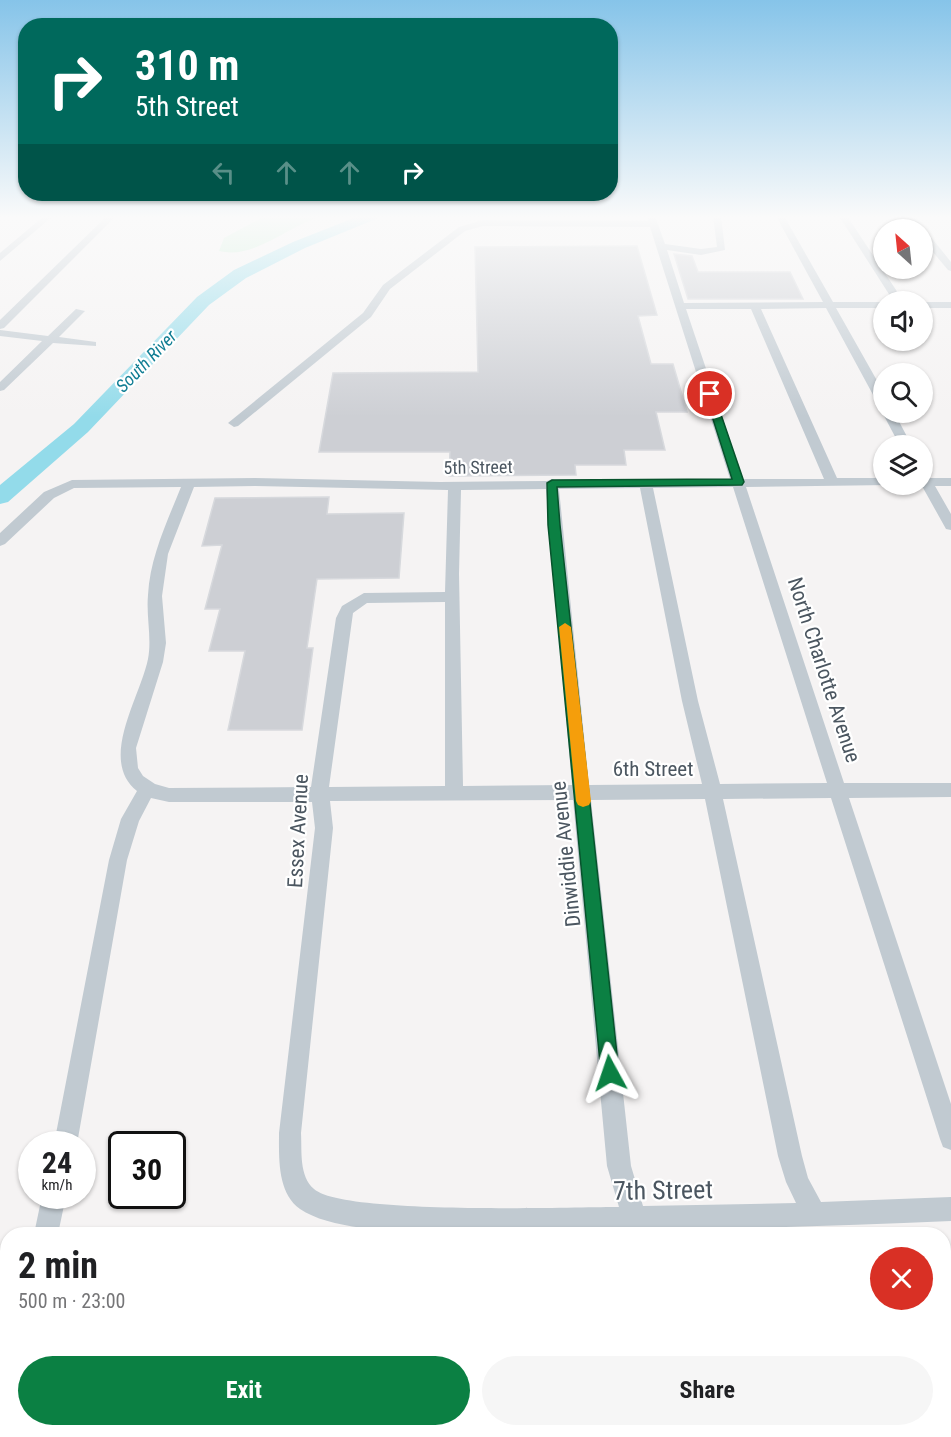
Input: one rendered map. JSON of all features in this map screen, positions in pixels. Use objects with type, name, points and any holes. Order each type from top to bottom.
[{"type":"street","points":[[0,326],[44,283]]},
{"type":"street","points":[[234,423],[367,315],[391,283]]},
{"type":"street","name":"North Charlotte Avenue","points":[[673,283],[951,1139]]},
{"type":"street","points":[[816,283],[873,385]]},
{"type":"street","points":[[754,305],[832,482]]},
{"type":"street","points":[[681,306],[873,305]]},
{"type":"street","points":[[933,305],[951,305]]},
{"type":"street","points":[[0,388],[50,337],[69,324],[80,311]]},
{"type":"street","points":[[0,333],[50,337],[92,344]]},
{"type":"street","points":[[933,481],[951,482]]},
{"type":"street","name":"5th Street","points":[[0,541],[49,495],[72,484],[455,486],[552,483],[873,482]]},
{"type":"street","points":[[67,1131],[118,860],[130,819],[147,789],[132,776],[128,761],[128,747],[155,662],[158,643],[155,596],[161,554],[189,483]]},
{"type":"street","name":"Dinwiddie Avenue","points":[[552,483],[568,671],[619,1166],[636,1218]]},
{"type":"street","points":[[645,483],[690,701],[712,791],[790,1156],[798,1182],[815,1215]]},
{"type":"street","points":[[454,793],[455,486]]},
{"type":"street","points":[[933,495],[951,526]]},
{"type":"street","name":"Essex Avenue","points":[[376,1216],[324,1208],[309,1201],[297,1187],[291,1171],[290,1133],[324,828],[324,812],[319,793],[342,618],[347,610],[360,600],[370,597],[453,597]]},
{"type":"street","name":"6th Street","points":[[147,789],[169,795],[951,790]]},
{"type":"street","points":[[47,1227],[51,1209]]},
{"type":"street","name":"7th Street","points":[[376,1216],[636,1218],[815,1215],[951,1209]]},
{"type":"building","points":[[476,283],[648,283],[657,315],[638,316],[651,364],[673,364],[687,412],[656,412],[665,450],[624,450],[626,465],[575,465],[576,475],[449,476],[450,452],[319,452],[333,373],[478,372]]},
{"type":"building","points":[[683,283],[795,283],[803,299],[688,299]]},
{"type":"building","points":[[329,497],[327,514],[404,513],[399,578],[317,579],[307,648],[313,648],[302,730],[228,730],[245,651],[209,651],[220,609],[205,609],[222,545],[202,546],[215,498]]},
{"type":"waterway","name":"South River","points":[[0,497],[81,428],[203,301],[228,283]]},
{"type":"slow traffic","points":[[565,627],[583,801]]},
{"type":"route","points":[[610,1073],[568,671],[552,483],[738,482],[710,394]]}]
